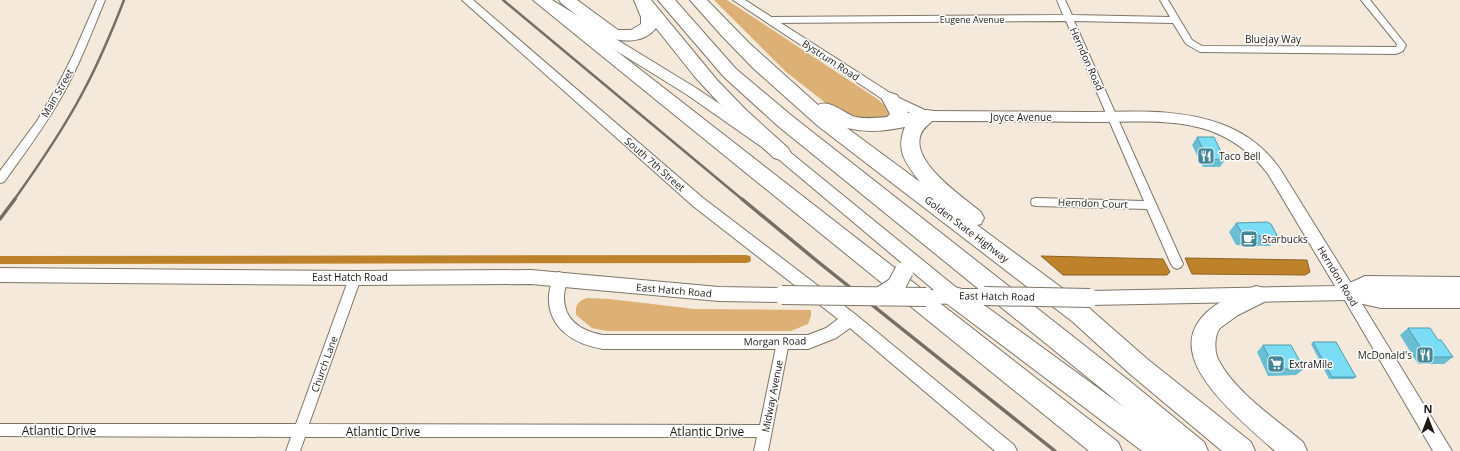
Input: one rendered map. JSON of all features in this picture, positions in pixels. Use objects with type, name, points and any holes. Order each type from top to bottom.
[{"type":"highway","points":[[542,0],[1109,451]]},
{"type":"highway","points":[[567,0],[611,33],[618,36],[630,36],[639,34],[649,26],[650,20],[642,0]]},
{"type":"highway","points":[[642,0],[722,96],[742,118],[781,153]]},
{"type":"highway","points":[[666,0],[730,73],[785,122],[1112,382],[1195,451]]},
{"type":"highway","name":"Golden State Highway","points":[[698,0],[721,27],[790,93],[825,122],[1085,307],[1138,366],[1242,451]]},
{"type":"highway","points":[[746,52],[840,118],[852,123],[867,126],[886,125],[894,122],[927,116]]},
{"type":"highway","points":[[891,99],[899,114],[899,118],[894,122]]},
{"type":"highway","points":[[927,116],[916,124],[911,134],[911,151],[917,165],[929,180],[1030,267],[1085,307]]},
{"type":"highway","points":[[1256,295],[1216,318],[1208,326],[1204,350],[1209,367],[1218,380],[1231,394],[1294,451]]},
{"type":"highway","points":[[954,296],[1163,451]]},
{"type":"main road","points":[[542,0],[691,91],[781,153],[954,296]]},
{"type":"main road","name":"Joyce Avenue","points":[[927,116],[1114,117]]},
{"type":"main road","name":"Herndon Road","points":[[1114,117],[1161,117],[1195,121],[1230,133],[1253,148],[1263,157],[1279,178],[1348,293]]},
{"type":"main road","points":[[879,297],[896,286],[904,271],[901,258],[892,244]]},
{"type":"main road","name":"East Hatch Road","points":[[0,275],[355,278],[531,277],[559,278],[644,288],[719,294],[879,297],[984,296],[1085,307],[1256,295],[1348,293],[1381,300],[1460,300]]},
{"type":"main road","name":"East Hatch Road","points":[[1348,293],[1365,284],[1460,285]]},
{"type":"street","name":"Main Street","points":[[0,179],[37,127],[61,88],[101,0]]},
{"type":"street","name":"South 7th Street","points":[[467,0],[698,202],[850,319]]},
{"type":"street","name":"Bystrum Road","points":[[738,0],[891,99],[927,116]]},
{"type":"street","name":"Herndon Road","points":[[1061,0],[1178,264]]},
{"type":"street","points":[[1164,0],[1176,20]]},
{"type":"street","name":"Bluejay Way","points":[[1176,20],[1189,42],[1195,47],[1206,50],[1396,51],[1401,48],[1400,42],[1365,0]]},
{"type":"street","name":"Eugene Avenue","points":[[769,20],[1069,18],[1176,20]]},
{"type":"street","name":"Herndon Court","points":[[1036,202],[1151,205]]},
{"type":"street","name":"Church Lane","points":[[293,451],[355,278]]},
{"type":"street","name":"Morgan Road","points":[[559,278],[557,305],[561,317],[570,329],[579,336],[590,340],[603,342],[808,342],[831,333],[850,319]]},
{"type":"street","name":"Herndon Road","points":[[1348,293],[1443,451]]},
{"type":"street","points":[[850,319],[1008,451]]},
{"type":"street","name":"Midway Avenue","points":[[763,450],[765,431],[783,342]]},
{"type":"street","name":"Atlantic Drive","points":[[0,430],[765,431]]},
{"type":"shaded area","points":[[714,0],[727,0],[876,98],[888,108],[889,116],[885,118],[856,119],[832,108],[786,72]]},
{"type":"shaded area","points":[[1041,256],[1163,259],[1170,272],[1167,275],[1063,275]]},
{"type":"shaded area","points":[[1185,258],[1307,260],[1310,272],[1305,275],[1192,274]]},
{"type":"shaded area","points":[[587,298],[609,299],[695,309],[811,310],[811,316],[808,324],[791,331],[607,331],[592,328],[576,315],[578,304]]},
{"type":"building","points":[[1197,137],[1214,137],[1225,160],[1208,159]]},
{"type":"building","points":[[1267,222],[1271,224],[1278,237],[1243,235],[1236,223]]},
{"type":"building","points":[[1408,328],[1430,328],[1453,357],[1427,357]]},
{"type":"building","points":[[1313,342],[1336,342],[1356,377],[1332,377]]},
{"type":"building","points":[[1263,345],[1291,345],[1304,369],[1275,369]]},
{"type":"waterway","points":[[0,260],[746,259]]},
{"type":"railway","points":[[14,200],[33,174],[67,120],[89,81],[124,0]]},
{"type":"railway","points":[[503,0],[743,200]]},
{"type":"railway","points":[[0,219],[15,199]]},
{"type":"railway","points":[[742,199],[817,261],[1055,451]]},
{"type":"place","name":"Taco Bell","points":[[1206,156]]},
{"type":"place","name":"Starbucks","points":[[1249,239]]},
{"type":"place","name":"McDonald's","points":[[1425,355]]},
{"type":"place","name":"ExtraMile","points":[[1276,364]]}]
